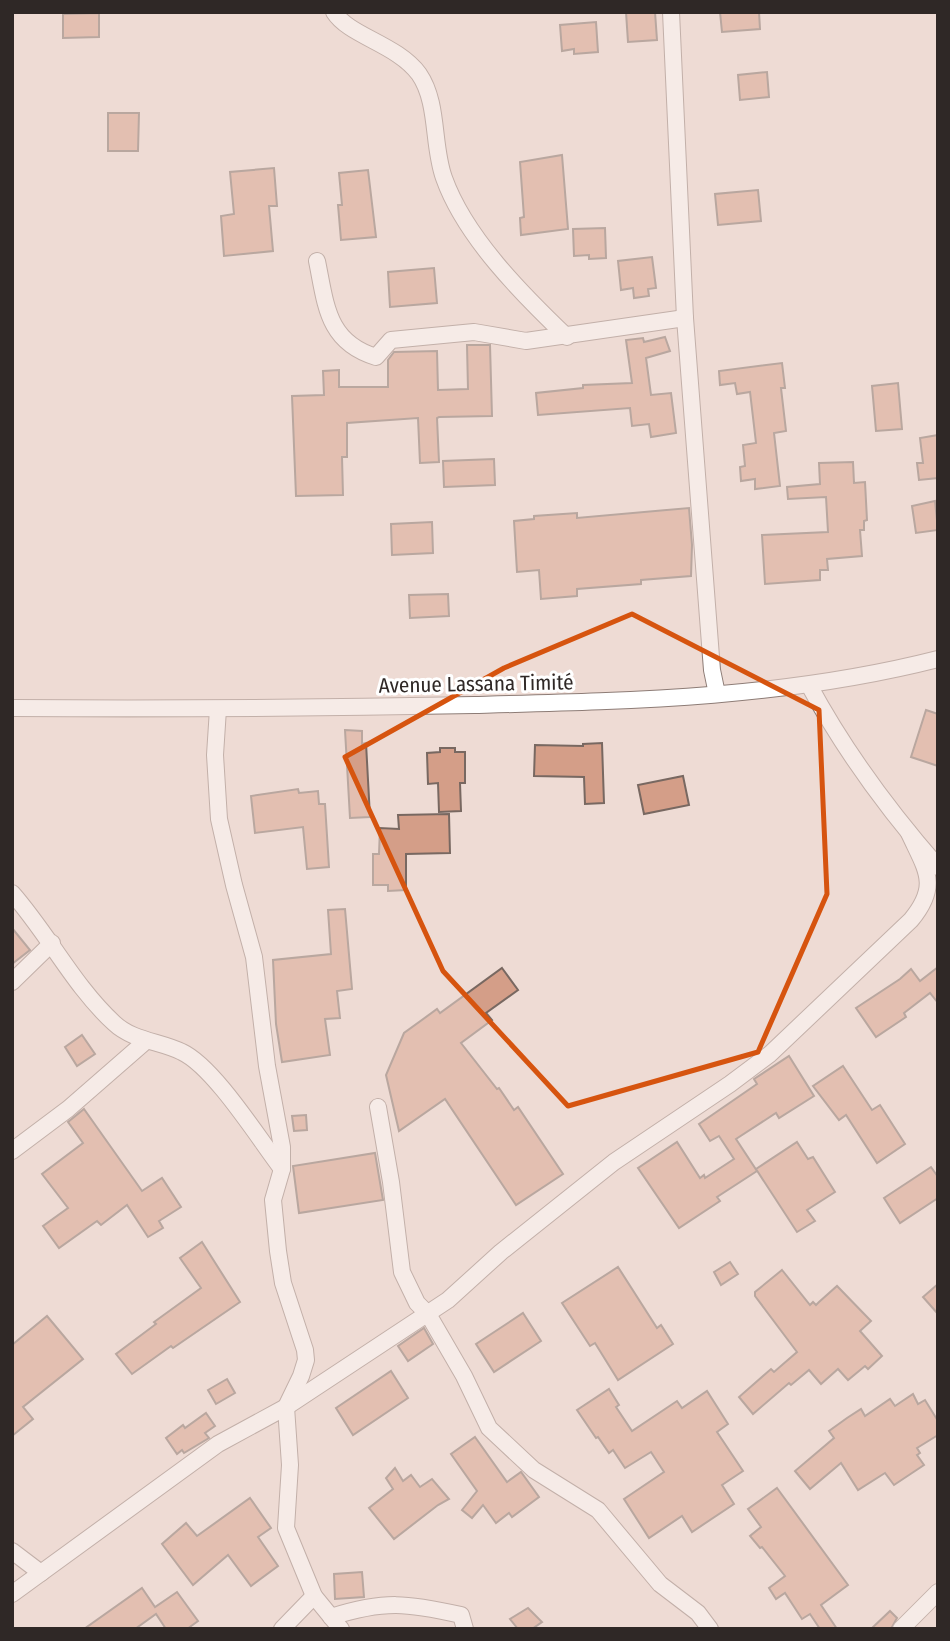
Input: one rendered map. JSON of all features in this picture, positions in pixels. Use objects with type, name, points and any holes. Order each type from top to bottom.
[{"type":"street","points":[[334,12],[350,26],[408,61],[420,76],[428,92],[443,176],[456,206],[474,236],[567,337]]},
{"type":"street","points":[[671,12],[685,318],[712,670],[717,694]]},
{"type":"street","points":[[317,261],[327,311],[335,330],[352,347],[376,357],[391,340],[474,332],[526,341],[685,318]]},
{"type":"street","name":"Avenue Lassana Timité","points":[[12,708],[219,709],[631,701],[810,685],[878,674],[938,659]]},
{"type":"street","points":[[810,685],[844,745],[909,833],[938,867]]},
{"type":"street","points":[[219,709],[215,755],[219,819],[254,957],[267,1066],[282,1147],[282,1169],[273,1200],[274,1225],[283,1283],[302,1337],[306,1360],[286,1407],[290,1465],[286,1528],[314,1597],[336,1623],[365,1606],[398,1604],[461,1615],[465,1629]]},
{"type":"street","points":[[12,1594],[218,1444],[286,1407],[448,1300],[501,1252],[614,1162],[770,1054],[911,920],[923,905],[929,892],[922,860],[909,833]]},
{"type":"street","points":[[12,893],[52,943],[87,996],[117,1026],[146,1041],[183,1052],[210,1074],[282,1169]]},
{"type":"street","points":[[12,982],[52,943]]},
{"type":"street","points":[[12,1151],[68,1109],[146,1041]]},
{"type":"street","points":[[378,1107],[402,1272],[417,1303],[428,1314],[464,1376],[489,1428],[534,1470],[598,1510],[660,1584],[698,1613],[710,1629]]},
{"type":"street","points":[[12,1551],[41,1573]]},
{"type":"street","points":[[901,1629],[938,1592]]},
{"type":"street","points":[[282,1629],[314,1597]]},
{"type":"highlighted area","points":[[632,614],[819,710],[827,894],[758,1052],[568,1106],[443,971],[345,757],[504,668]]},
{"type":"building","points":[[626,12],[655,12],[657,40],[628,42]]},
{"type":"building","points":[[720,12],[759,12],[760,29],[722,32]]},
{"type":"building","points":[[99,13],[99,37],[63,38],[63,14]]},
{"type":"building","points":[[596,22],[598,52],[574,54],[574,49],[562,51],[560,25]]},
{"type":"building","points":[[767,72],[769,97],[740,100],[738,75]]},
{"type":"building","points":[[108,113],[139,113],[138,151],[108,151]]},
{"type":"building","points":[[562,155],[568,229],[521,235],[520,218],[524,217],[520,162]]},
{"type":"building","points":[[274,168],[277,206],[269,206],[273,251],[224,256],[221,216],[234,214],[230,172]]},
{"type":"building","points":[[368,170],[376,237],[341,240],[339,173]]},
{"type":"building","points":[[758,190],[761,221],[718,225],[715,194]]},
{"type":"building","points":[[605,228],[606,258],[574,256],[573,229]]},
{"type":"building","points":[[652,257],[656,288],[648,289],[649,296],[634,298],[633,288],[621,290],[618,261]]},
{"type":"building","points":[[434,268],[437,303],[390,307],[388,272]]},
{"type":"building","points":[[665,337],[670,351],[646,358],[651,395],[671,393],[676,433],[651,437],[649,424],[632,426],[630,408],[538,415],[536,393],[583,388],[583,385],[632,383],[626,340],[643,338],[644,342]]},
{"type":"building","points":[[467,345],[490,345],[492,416],[437,418],[439,462],[420,463],[418,418],[347,423],[347,457],[342,457],[343,495],[296,496],[292,396],[324,395],[323,371],[339,370],[339,387],[388,387],[388,360],[394,352],[437,351],[438,390],[468,389]]},
{"type":"building","points":[[782,363],[785,388],[781,388],[786,431],[774,433],[780,486],[755,489],[755,479],[741,481],[740,467],[745,466],[743,445],[756,443],[750,392],[737,394],[735,383],[720,385],[719,371]]},
{"type":"building","points":[[898,383],[902,429],[876,431],[872,386]]},
{"type":"building","points":[[938,435],[938,478],[919,480],[917,463],[923,463],[920,438]]},
{"type":"building","points":[[494,459],[495,485],[444,487],[443,461]]},
{"type":"building","points":[[853,462],[854,483],[865,482],[867,520],[864,521],[864,530],[860,530],[862,556],[827,559],[828,570],[820,570],[820,580],[765,584],[762,535],[828,532],[826,497],[788,499],[787,487],[820,484],[819,463]]},
{"type":"building","points":[[935,501],[938,530],[916,533],[912,506]]},
{"type":"building","points":[[689,508],[691,576],[641,580],[641,584],[577,589],[577,596],[541,599],[539,570],[517,572],[514,521],[534,519],[534,516],[577,513],[577,518]]},
{"type":"building","points":[[432,522],[433,553],[392,555],[391,524]]},
{"type":"building","points":[[448,594],[449,616],[410,618],[409,595]]},
{"type":"building","points":[[926,710],[938,714],[938,766],[911,757]]},
{"type":"building","points":[[345,730],[362,731],[362,744],[366,743],[370,817],[350,818]]},
{"type":"building","points":[[602,743],[604,803],[585,804],[584,777],[534,776],[535,745],[583,746]]},
{"type":"building","points":[[440,748],[455,748],[455,752],[465,752],[465,783],[460,783],[461,811],[439,812],[438,783],[428,784],[427,753],[440,752]]},
{"type":"building","points":[[683,776],[689,805],[644,814],[638,785]]},
{"type":"building","points":[[298,789],[299,793],[318,791],[319,804],[325,804],[329,867],[307,869],[303,827],[255,833],[251,796]]},
{"type":"building","points":[[449,814],[450,853],[406,854],[406,890],[388,891],[388,885],[373,885],[373,854],[379,854],[380,828],[399,829],[398,815]]},
{"type":"building","points":[[345,909],[352,989],[337,991],[340,1018],[325,1019],[330,1055],[282,1062],[276,1024],[273,960],[331,954],[328,910]]},
{"type":"building","points":[[12,928],[30,950],[12,964]]},
{"type":"building","points":[[938,967],[938,1003],[930,993],[904,1013],[906,1017],[876,1037],[856,1008],[911,969],[920,981]]},
{"type":"building","points":[[502,968],[518,990],[486,1013],[492,1020],[461,1043],[514,1110],[518,1107],[563,1174],[516,1205],[445,1099],[399,1131],[386,1075],[404,1033],[437,1009],[440,1013]]},
{"type":"building","points":[[82,1035],[95,1054],[77,1066],[65,1047]]},
{"type":"building","points":[[789,1056],[814,1096],[779,1118],[776,1113],[736,1139],[757,1171],[717,1197],[720,1201],[679,1228],[638,1168],[677,1142],[700,1178],[704,1175],[705,1178],[734,1159],[719,1136],[710,1141],[699,1124],[757,1084],[754,1079]]},
{"type":"building","points":[[843,1066],[872,1110],[880,1105],[905,1144],[877,1163],[846,1115],[839,1120],[813,1086]]},
{"type":"building","points":[[84,1109],[142,1191],[162,1178],[181,1207],[159,1221],[163,1228],[148,1237],[127,1205],[101,1225],[97,1221],[59,1248],[43,1226],[68,1208],[42,1174],[83,1143],[68,1122]]},
{"type":"building","points":[[306,1115],[307,1130],[294,1131],[292,1116]]},
{"type":"building","points":[[797,1142],[808,1159],[813,1157],[835,1192],[807,1210],[815,1221],[797,1232],[756,1169]]},
{"type":"building","points":[[375,1153],[383,1200],[299,1213],[293,1166]]},
{"type":"building","points":[[931,1167],[938,1177],[938,1198],[900,1223],[884,1198]]},
{"type":"building","points":[[202,1242],[240,1302],[132,1374],[116,1354],[201,1288],[180,1258]]},
{"type":"building","points":[[730,1262],[738,1274],[721,1285],[714,1272]]},
{"type":"building","points":[[618,1267],[657,1328],[661,1325],[673,1344],[618,1380],[595,1343],[590,1346],[562,1303]]},
{"type":"building","points":[[782,1270],[810,1305],[813,1302],[816,1305],[837,1286],[871,1321],[860,1331],[882,1356],[868,1369],[865,1366],[848,1380],[838,1369],[821,1384],[809,1370],[791,1385],[789,1383],[753,1414],[739,1397],[771,1369],[774,1372],[797,1352],[755,1296],[755,1292]]},
{"type":"building","points":[[938,1284],[938,1314],[923,1297]]},
{"type":"building","points":[[523,1313],[541,1341],[494,1372],[476,1344]]},
{"type":"building","points":[[47,1316],[83,1359],[23,1407],[33,1419],[12,1436],[12,1345]]},
{"type":"building","points":[[424,1328],[433,1344],[408,1361],[398,1346]]},
{"type":"building","points":[[391,1371],[408,1398],[353,1435],[336,1408]]},
{"type":"building","points":[[227,1379],[235,1393],[216,1404],[208,1390]]},
{"type":"building","points":[[609,1389],[619,1405],[616,1407],[632,1431],[677,1401],[682,1408],[707,1391],[728,1424],[717,1432],[743,1471],[722,1485],[734,1504],[692,1532],[682,1516],[649,1538],[624,1499],[664,1472],[651,1452],[625,1468],[613,1450],[609,1453],[598,1437],[596,1438],[577,1410]]},
{"type":"building","points":[[913,1394],[918,1404],[925,1400],[938,1421],[938,1435],[917,1448],[920,1453],[917,1455],[924,1465],[894,1485],[885,1473],[858,1490],[841,1463],[810,1489],[795,1471],[834,1438],[829,1431],[847,1418],[861,1409],[865,1416],[890,1399],[895,1406]]},
{"type":"building","points":[[206,1413],[215,1426],[205,1433],[209,1438],[184,1453],[182,1450],[177,1454],[166,1438]]},
{"type":"building","points":[[475,1437],[507,1482],[521,1472],[539,1497],[512,1517],[509,1513],[496,1523],[483,1505],[472,1518],[462,1510],[477,1491],[451,1454]]},
{"type":"building","points":[[395,1468],[403,1481],[411,1475],[420,1487],[432,1479],[449,1499],[394,1539],[369,1508],[393,1489],[386,1478]]},
{"type":"building","points":[[777,1488],[848,1585],[821,1605],[837,1629],[820,1629],[810,1614],[802,1619],[785,1593],[776,1599],[769,1588],[785,1576],[750,1536],[761,1527],[748,1509]]},
{"type":"building","points":[[250,1498],[271,1528],[258,1537],[278,1566],[251,1586],[228,1555],[193,1585],[162,1544],[186,1523],[197,1536]]},
{"type":"building","points":[[362,1572],[364,1597],[335,1599],[334,1574]]},
{"type":"building","points":[[142,1588],[155,1607],[177,1592],[198,1621],[187,1629],[166,1629],[156,1614],[135,1629],[84,1629]]},
{"type":"building","points":[[528,1608],[542,1622],[532,1629],[518,1629],[510,1619]]},
{"type":"building","points":[[890,1611],[897,1618],[891,1629],[871,1629]]}]
